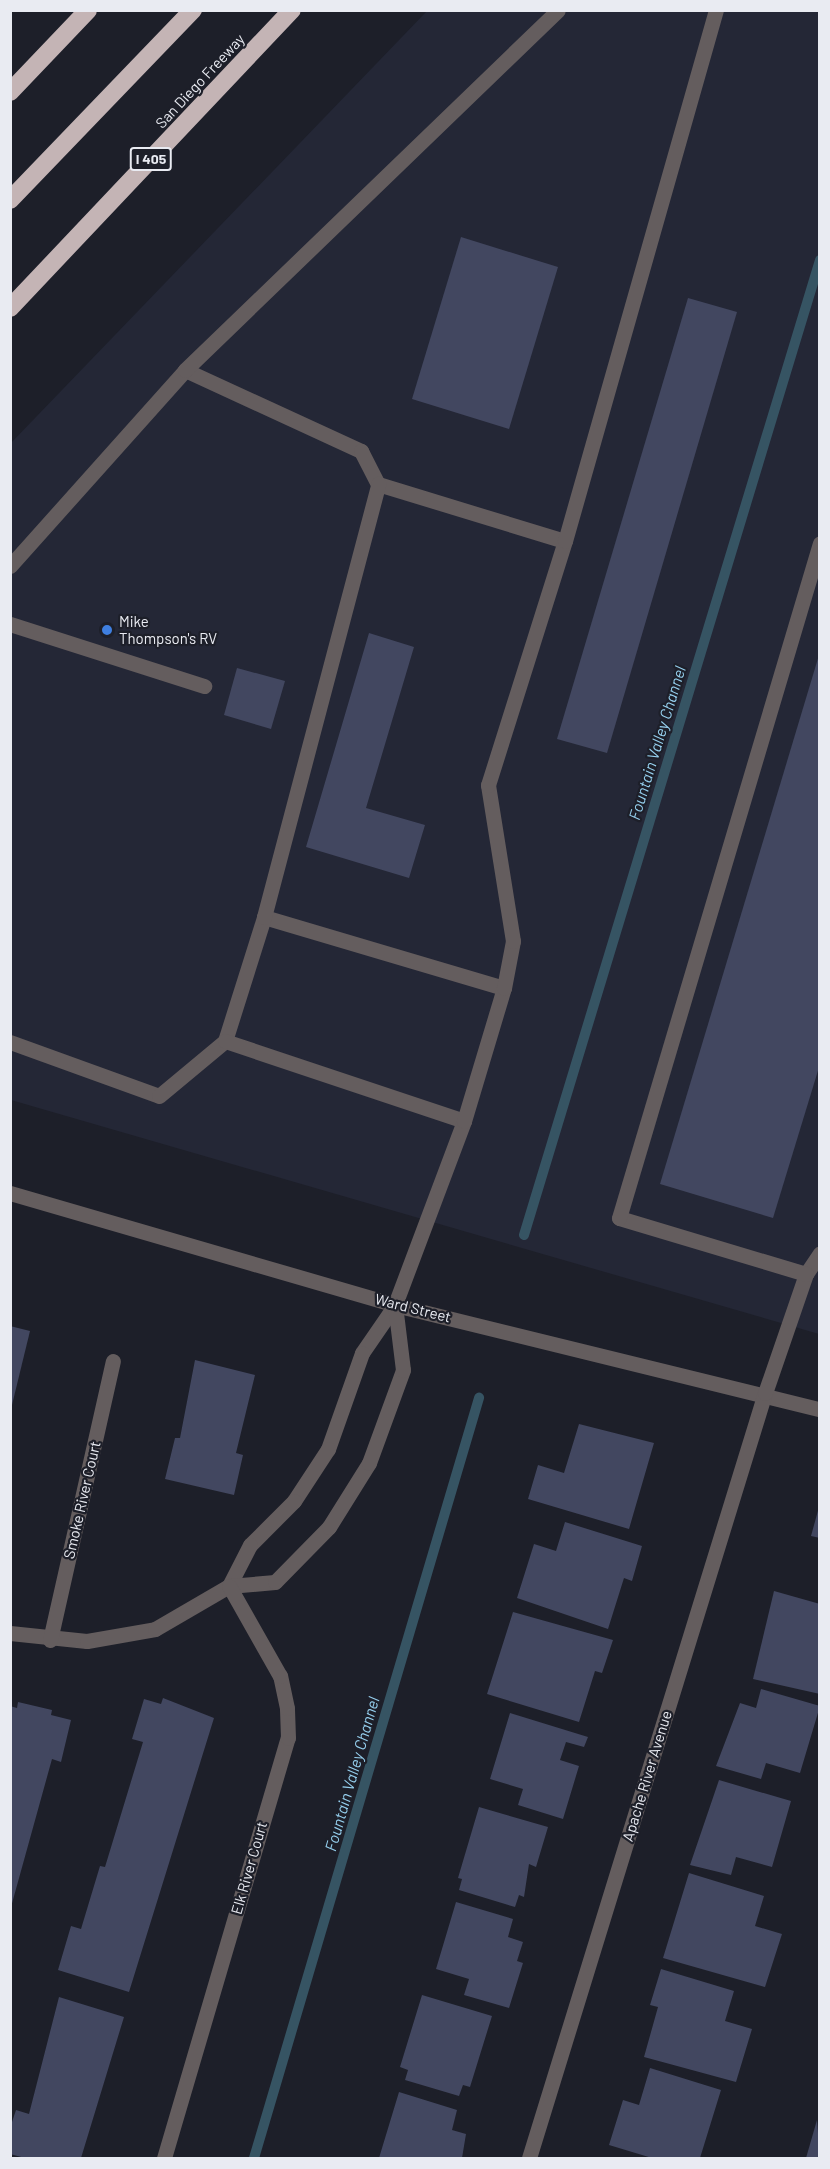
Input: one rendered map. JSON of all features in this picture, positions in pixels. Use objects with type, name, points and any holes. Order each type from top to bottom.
[{"type":"highway","points":[[10,92],[88,10]]},
{"type":"highway","points":[[10,200],[193,10]]},
{"type":"highway","name":"San Diego Freeway","points":[[10,308],[292,10]]},
{"type":"street","points":[[10,566],[185,370],[558,10]]},
{"type":"street","points":[[229,1586],[250,1545],[294,1501],[328,1449],[362,1353],[395,1305],[464,1121],[504,988],[513,941],[488,785],[565,541],[716,10]]},
{"type":"street","points":[[10,1042],[159,1096],[225,1041],[264,917],[378,484],[361,452],[185,370]]},
{"type":"street","points":[[378,484],[565,541]]},
{"type":"street","points":[[806,1274],[619,1218],[813,588],[819,543]]},
{"type":"street","points":[[10,624],[204,686]]},
{"type":"street","points":[[264,917],[504,988]]},
{"type":"street","points":[[225,1041],[464,1121]]},
{"type":"street","name":"Ward Street","points":[[10,1192],[395,1305],[765,1393],[819,1409]]},
{"type":"street","name":"Apache River Avenue","points":[[529,2158],[765,1393],[806,1274],[819,1253]]},
{"type":"street","points":[[10,1634],[50,1640],[87,1641],[155,1629],[229,1586],[275,1582],[329,1527],[369,1463],[403,1370],[395,1305]]},
{"type":"street","name":"Smoke River Court","points":[[50,1640],[113,1361]]},
{"type":"street","name":"Elk River Court","points":[[164,2158],[288,1738],[287,1708],[280,1676],[229,1586]]},
{"type":"shaded area","points":[[427,11],[819,11],[819,1334],[11,1100],[10,444]]},
{"type":"building","points":[[461,237],[558,267],[509,429],[412,399]]},
{"type":"building","points":[[688,298],[737,312],[607,753],[557,739]]},
{"type":"building","points":[[369,633],[414,647],[366,808],[425,825],[409,878],[306,847]]},
{"type":"building","points":[[819,655],[820,1064],[773,1218],[660,1184]]},
{"type":"building","points":[[237,668],[285,681],[271,729],[224,715]]},
{"type":"building","points":[[10,1326],[30,1331],[11,1409],[10,1409]]},
{"type":"building","points":[[195,1360],[255,1375],[236,1453],[243,1455],[234,1495],[165,1479],[175,1438],[180,1438]]},
{"type":"building","points":[[579,1424],[654,1443],[629,1529],[528,1499],[538,1465],[564,1473]]},
{"type":"building","points":[[820,1507],[820,1538],[811,1536]]},
{"type":"building","points":[[565,1522],[642,1546],[632,1581],[624,1578],[608,1629],[517,1598],[534,1544],[556,1551]]},
{"type":"building","points":[[774,1591],[820,1604],[820,1694],[753,1679]]},
{"type":"building","points":[[513,1612],[613,1640],[602,1673],[595,1671],[579,1722],[487,1694]]},
{"type":"building","points":[[761,1689],[820,1706],[800,1773],[766,1763],[761,1779],[716,1766],[740,1703],[756,1708]]},
{"type":"building","points":[[163,1698],[214,1718],[129,1992],[58,1970],[71,1926],[81,1929],[100,1866],[105,1867],[143,1742],[132,1739],[144,1699],[161,1704]]},
{"type":"building","points":[[18,1702],[52,1710],[51,1715],[71,1720],[61,1762],[52,1759],[11,1907],[10,1706],[17,1708]]},
{"type":"building","points":[[510,1713],[588,1737],[584,1747],[566,1742],[560,1760],[579,1766],[563,1819],[518,1805],[523,1789],[490,1779]]},
{"type":"building","points":[[719,1780],[791,1801],[772,1867],[736,1857],[731,1875],[690,1865]]},
{"type":"building","points":[[479,1807],[548,1827],[536,1867],[529,1864],[524,1897],[519,1895],[515,1907],[459,1890],[462,1879],[458,1878]]},
{"type":"building","points":[[689,1873],[764,1896],[755,1926],[782,1934],[765,1987],[663,1958]]},
{"type":"building","points":[[456,1902],[513,1919],[508,1937],[523,1942],[517,1961],[523,1963],[509,2008],[464,1995],[469,1979],[436,1969]]},
{"type":"building","points":[[661,1969],[734,1991],[725,2021],[752,2029],[736,2082],[644,2057],[658,2007],[650,2005]]},
{"type":"building","points":[[422,1995],[492,2016],[470,2087],[463,2085],[459,2096],[405,2080],[408,2070],[400,2067]]},
{"type":"building","points":[[59,1997],[124,2017],[81,2158],[25,2158],[10,2154],[10,2128],[16,2110],[29,2114]]},
{"type":"building","points":[[650,2068],[721,2090],[700,2158],[652,2158],[609,2145],[623,2100],[639,2105]]},
{"type":"building","points":[[399,2092],[457,2110],[452,2130],[466,2134],[462,2158],[379,2158]]},
{"type":"building","points":[[817,2120],[820,2158],[806,2158]]},
{"type":"waterway","name":"Fountain Valley Channel","points":[[524,1235],[820,260]]},
{"type":"waterway","name":"Fountain Valley Channel","points":[[254,2158],[479,1398]]},
{"type":"place","name":"Mike Thompson's RV","points":[[107,630]]}]
